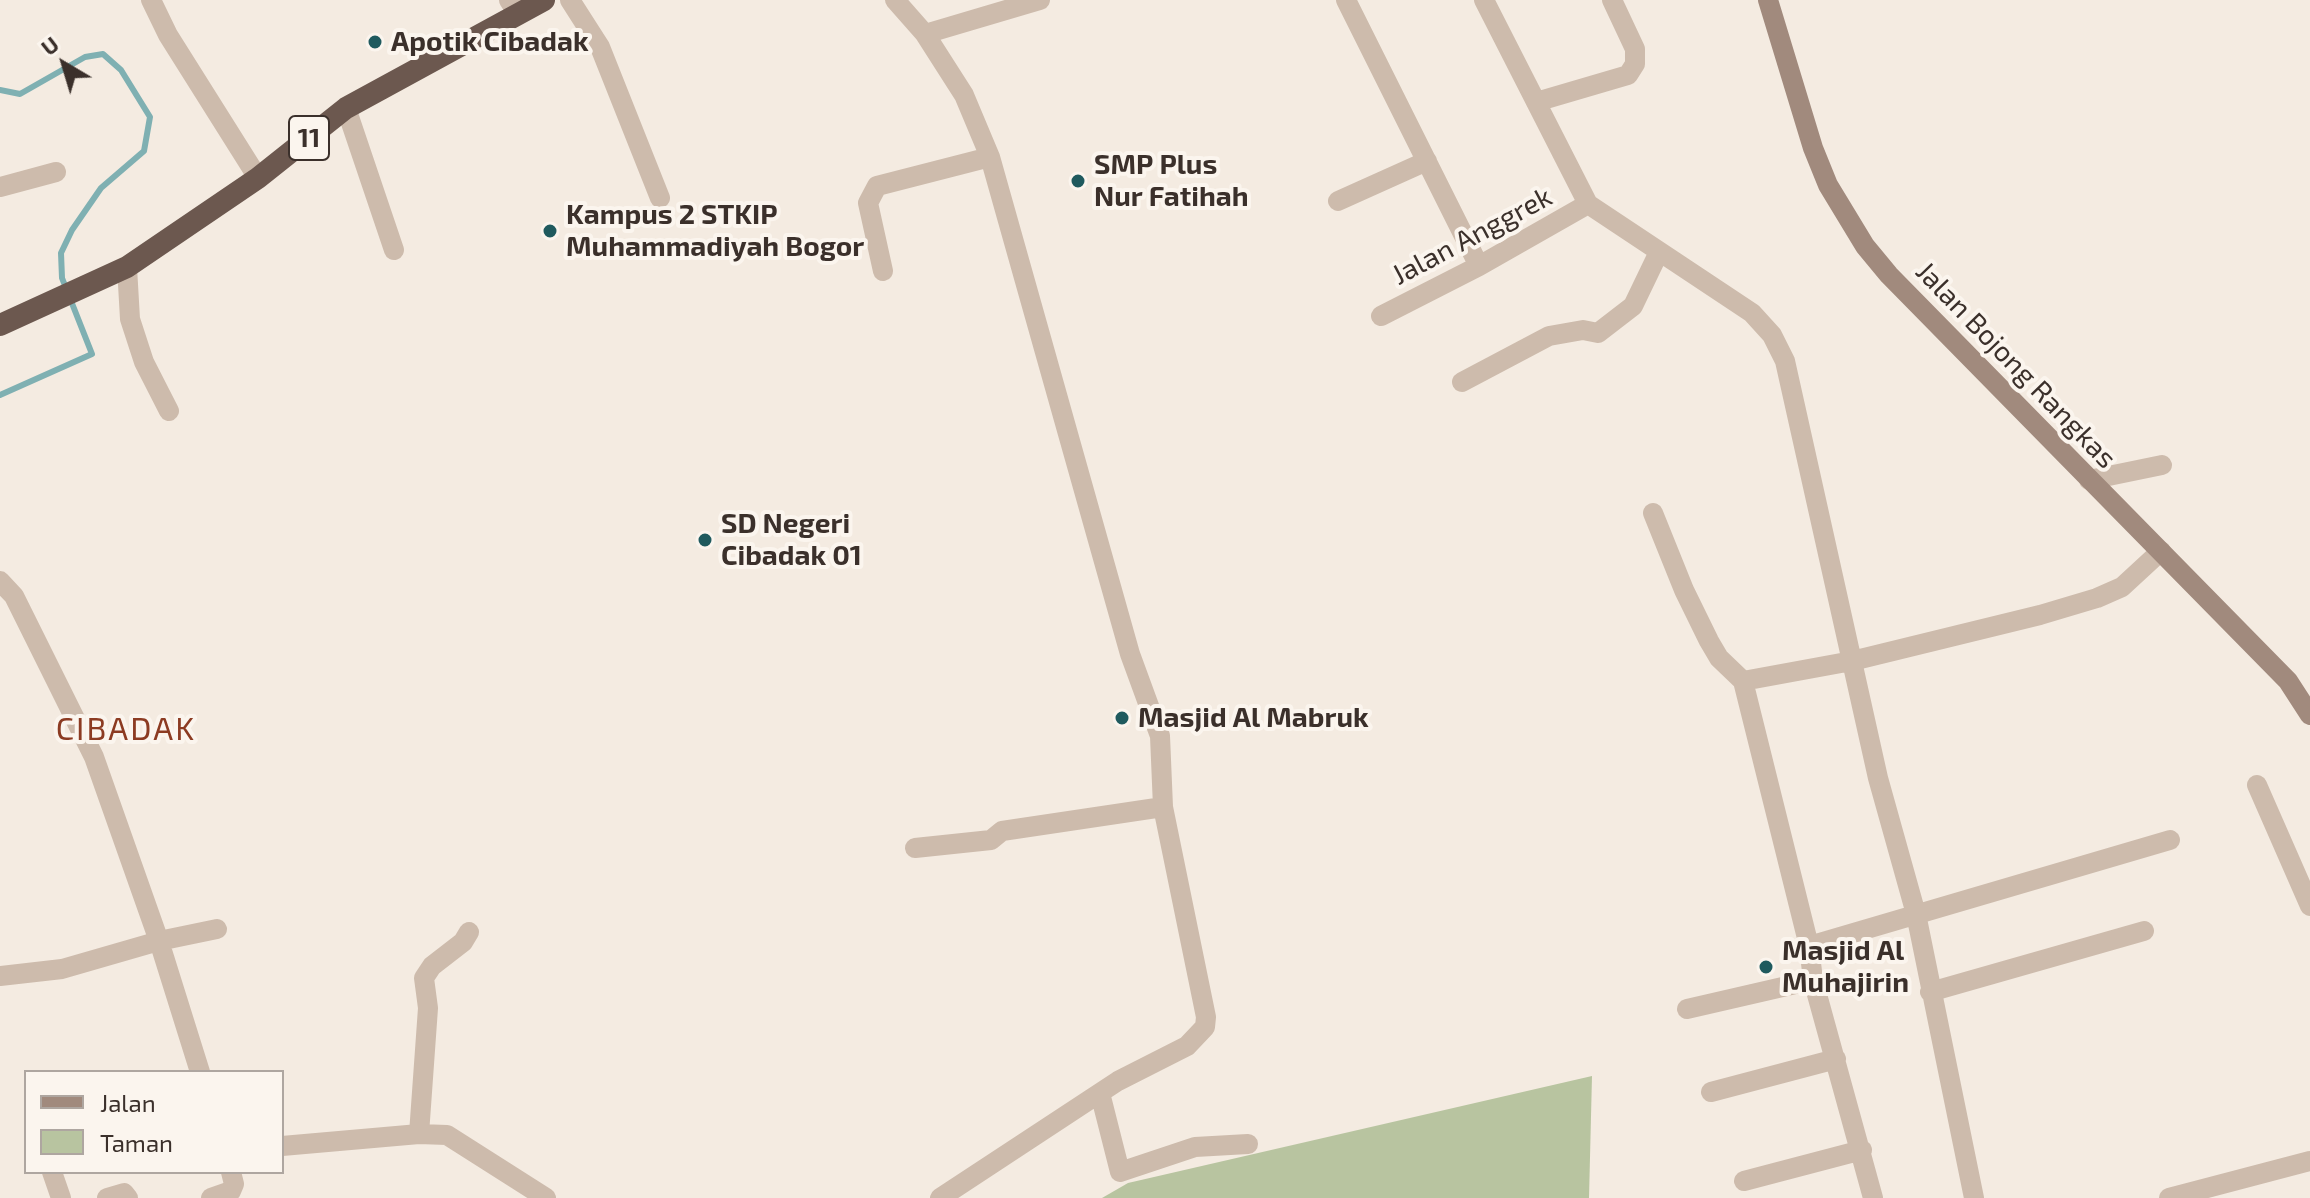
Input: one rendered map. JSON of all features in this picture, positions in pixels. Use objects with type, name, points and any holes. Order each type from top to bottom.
[{"type":"highway","name":"11","points":[[1,321],[58,301],[127,267],[258,178],[346,108],[514,7],[544,0]]},
{"type":"main road","name":"Jalan Bojong Rangkas","points":[[1768,0],[1813,148],[1828,185],[1865,246],[1889,275],[2288,681],[2310,715]]},
{"type":"street","points":[[151,0],[168,35],[258,178]]},
{"type":"street","points":[[570,0],[600,47],[660,198]]},
{"type":"street","points":[[895,0],[925,34],[964,95],[990,157],[1130,654],[1160,736],[1163,807],[1203,1002],[1205,1027],[1187,1046],[1100,1093],[940,1198]]},
{"type":"street","points":[[925,34],[1040,0]]},
{"type":"street","points":[[1346,0],[1479,266]]},
{"type":"street","points":[[1484,0],[1588,204],[1658,254],[1752,313],[1772,335],[1785,361],[1878,778],[1916,914],[1974,1198]]},
{"type":"street","points":[[1536,102],[1628,75],[1635,64],[1635,49],[1612,0]]},
{"type":"street","points":[[346,108],[394,250]]},
{"type":"street","points":[[883,271],[868,203],[877,186],[990,157]]},
{"type":"street","points":[[1338,201],[1427,161]]},
{"type":"street","points":[[0,187],[56,172]]},
{"type":"street","name":"Jalan Anggrek","points":[[1381,316],[1479,266],[1588,204]]},
{"type":"street","points":[[1462,382],[1549,336],[1583,330],[1598,333],[1633,306],[1658,254]]},
{"type":"street","points":[[127,267],[130,319],[144,362],[169,411]]},
{"type":"street","points":[[2089,480],[2162,465]]},
{"type":"street","points":[[1653,513],[1684,590],[1709,641],[1719,658],[1743,681],[1809,946],[1813,980],[1873,1198]]},
{"type":"street","points":[[1743,681],[1852,661],[2026,619],[2097,598],[2122,587],[2161,551]]},
{"type":"street","points":[[0,581],[14,596],[94,757],[159,941],[199,1070]]},
{"type":"street","points":[[2257,785],[2310,906]]},
{"type":"street","points":[[915,848],[991,840],[1002,831],[1163,807]]},
{"type":"street","points":[[1809,946],[2170,840]]},
{"type":"street","points":[[0,976],[62,969],[159,941],[217,929]]},
{"type":"street","points":[[1930,992],[2144,931]]},
{"type":"street","points":[[419,1134],[428,1008],[424,978],[432,966],[463,942],[469,932]]},
{"type":"street","points":[[1687,1009],[1813,980]]},
{"type":"street","points":[[1711,1092],[1836,1059]]},
{"type":"street","points":[[1100,1093],[1120,1172],[1195,1147],[1248,1144]]},
{"type":"street","points":[[284,1146],[419,1134],[447,1135],[546,1198]]},
{"type":"street","points":[[1744,1181],[1862,1150]]},
{"type":"street","points":[[2169,1198],[2310,1161]]},
{"type":"street","points":[[53,1174],[61,1198]]},
{"type":"street","points":[[211,1198],[231,1191],[234,1184],[232,1174]]},
{"type":"street","points":[[107,1198],[124,1193],[128,1198]]},
{"type":"green space","points":[[1592,1076],[1589,1198],[1102,1198],[1128,1183]]},
{"type":"waterway","points":[[0,90],[20,94],[85,57],[103,54],[121,70],[150,117],[144,151],[101,188],[72,230],[61,253],[62,278],[92,354],[0,395]]},
{"type":"place","name":"Apotik Cibadak","points":[[375,42]]},
{"type":"place","name":"SMP Plus Nur Fatihah","points":[[1078,181]]},
{"type":"place","name":"Kampus 2 STKIP Muhammadiyah Bogor","points":[[550,231]]},
{"type":"place","name":"SD Negeri Cibadak 01","points":[[705,540]]},
{"type":"place","name":"Masjid Al Mabruk","points":[[1122,718]]},
{"type":"place","name":"Masjid Al Muhajirin","points":[[1766,967]]},
{"type":"district","name":"CIBADAK","points":[[126,729]]}]
